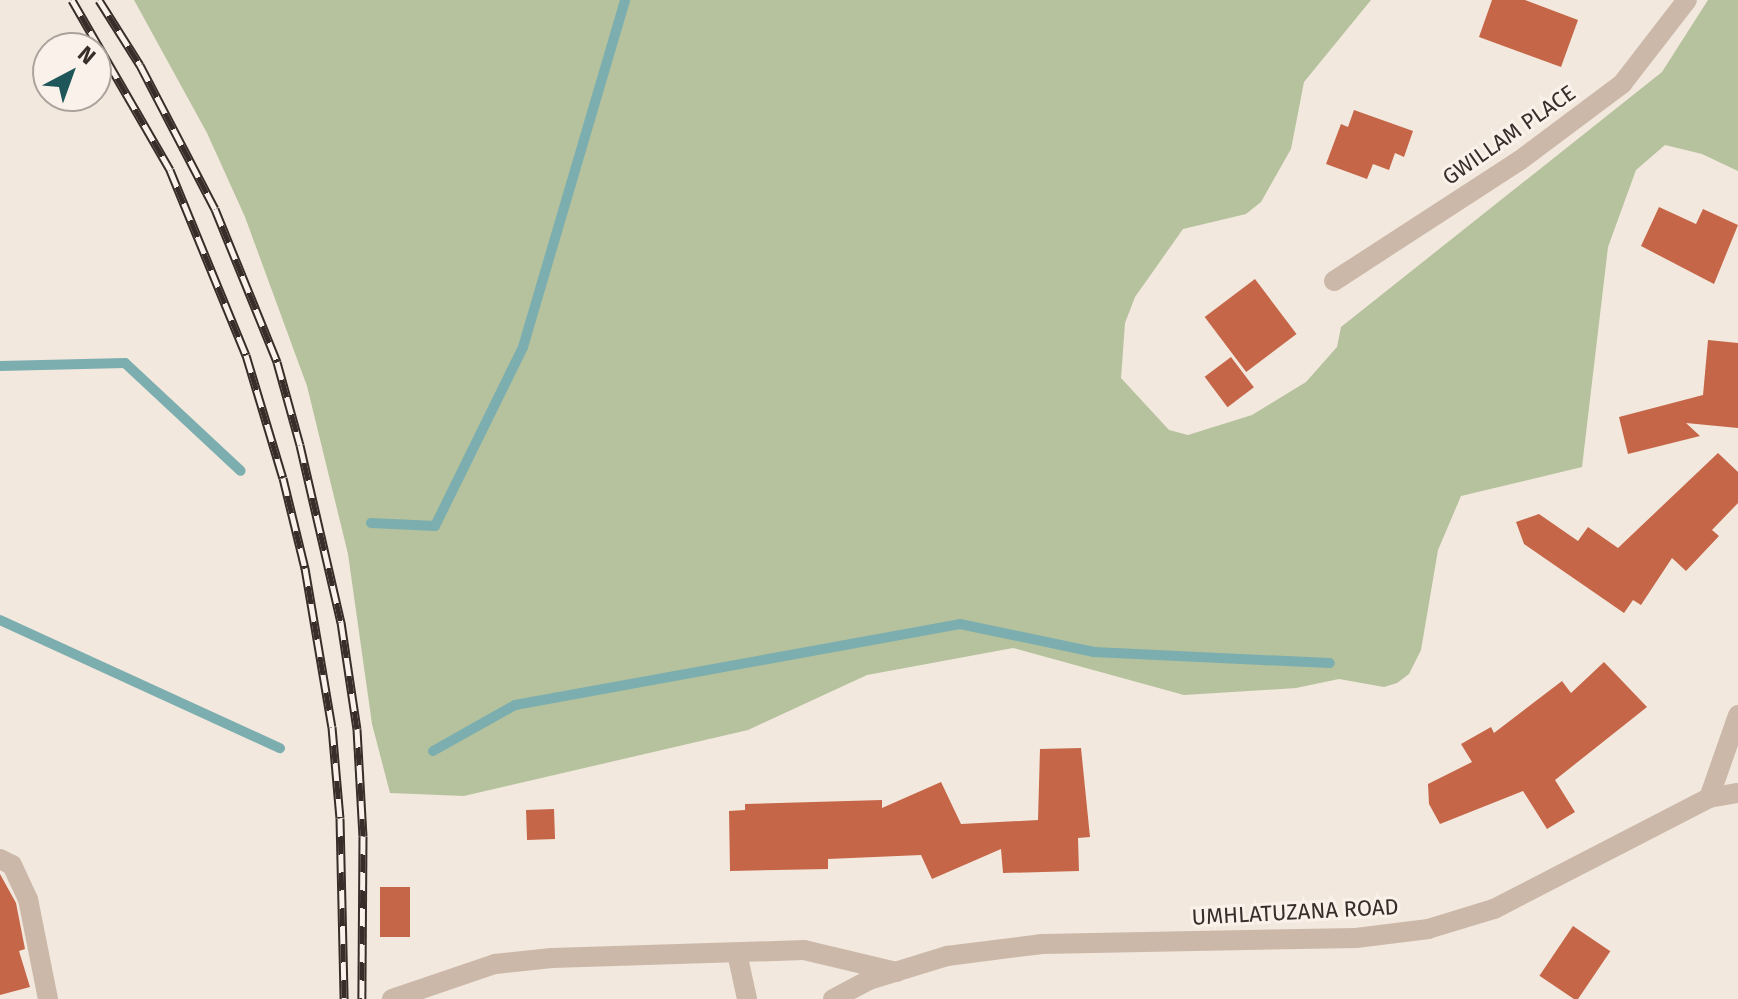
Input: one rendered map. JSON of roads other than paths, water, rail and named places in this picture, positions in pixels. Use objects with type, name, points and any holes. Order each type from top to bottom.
[{"type":"street","name":"GWILLAM PLACE","points":[[1334,281],[1519,161],[1622,84],[1687,0]]},
{"type":"street","points":[[1709,798],[1738,715]]},
{"type":"street","name":"UMHLATUZANA ROAD","points":[[833,999],[896,972],[947,956],[1042,944],[1356,938],[1428,929],[1494,909],[1709,798],[1738,793]]},
{"type":"street","points":[[0,859],[12,865],[28,899],[48,999]]},
{"type":"street","points":[[392,999],[495,964],[804,950],[896,972]]},
{"type":"street","points":[[737,953],[747,999]]},
{"type":"waterway","points":[[371,523],[435,526],[523,347],[625,0]]},
{"type":"waterway","points":[[0,366],[125,363],[241,471]]},
{"type":"waterway","points":[[0,620],[280,748]]},
{"type":"waterway","points":[[433,751],[515,705],[960,624],[1094,652],[1330,663]]},
{"type":"railway","points":[[72,0],[170,170],[246,355],[283,478],[305,568],[332,727],[340,818],[344,999]]},
{"type":"railway","points":[[99,0],[140,65],[215,209],[277,362],[300,445],[341,622],[357,729],[363,836],[362,999]]}]
